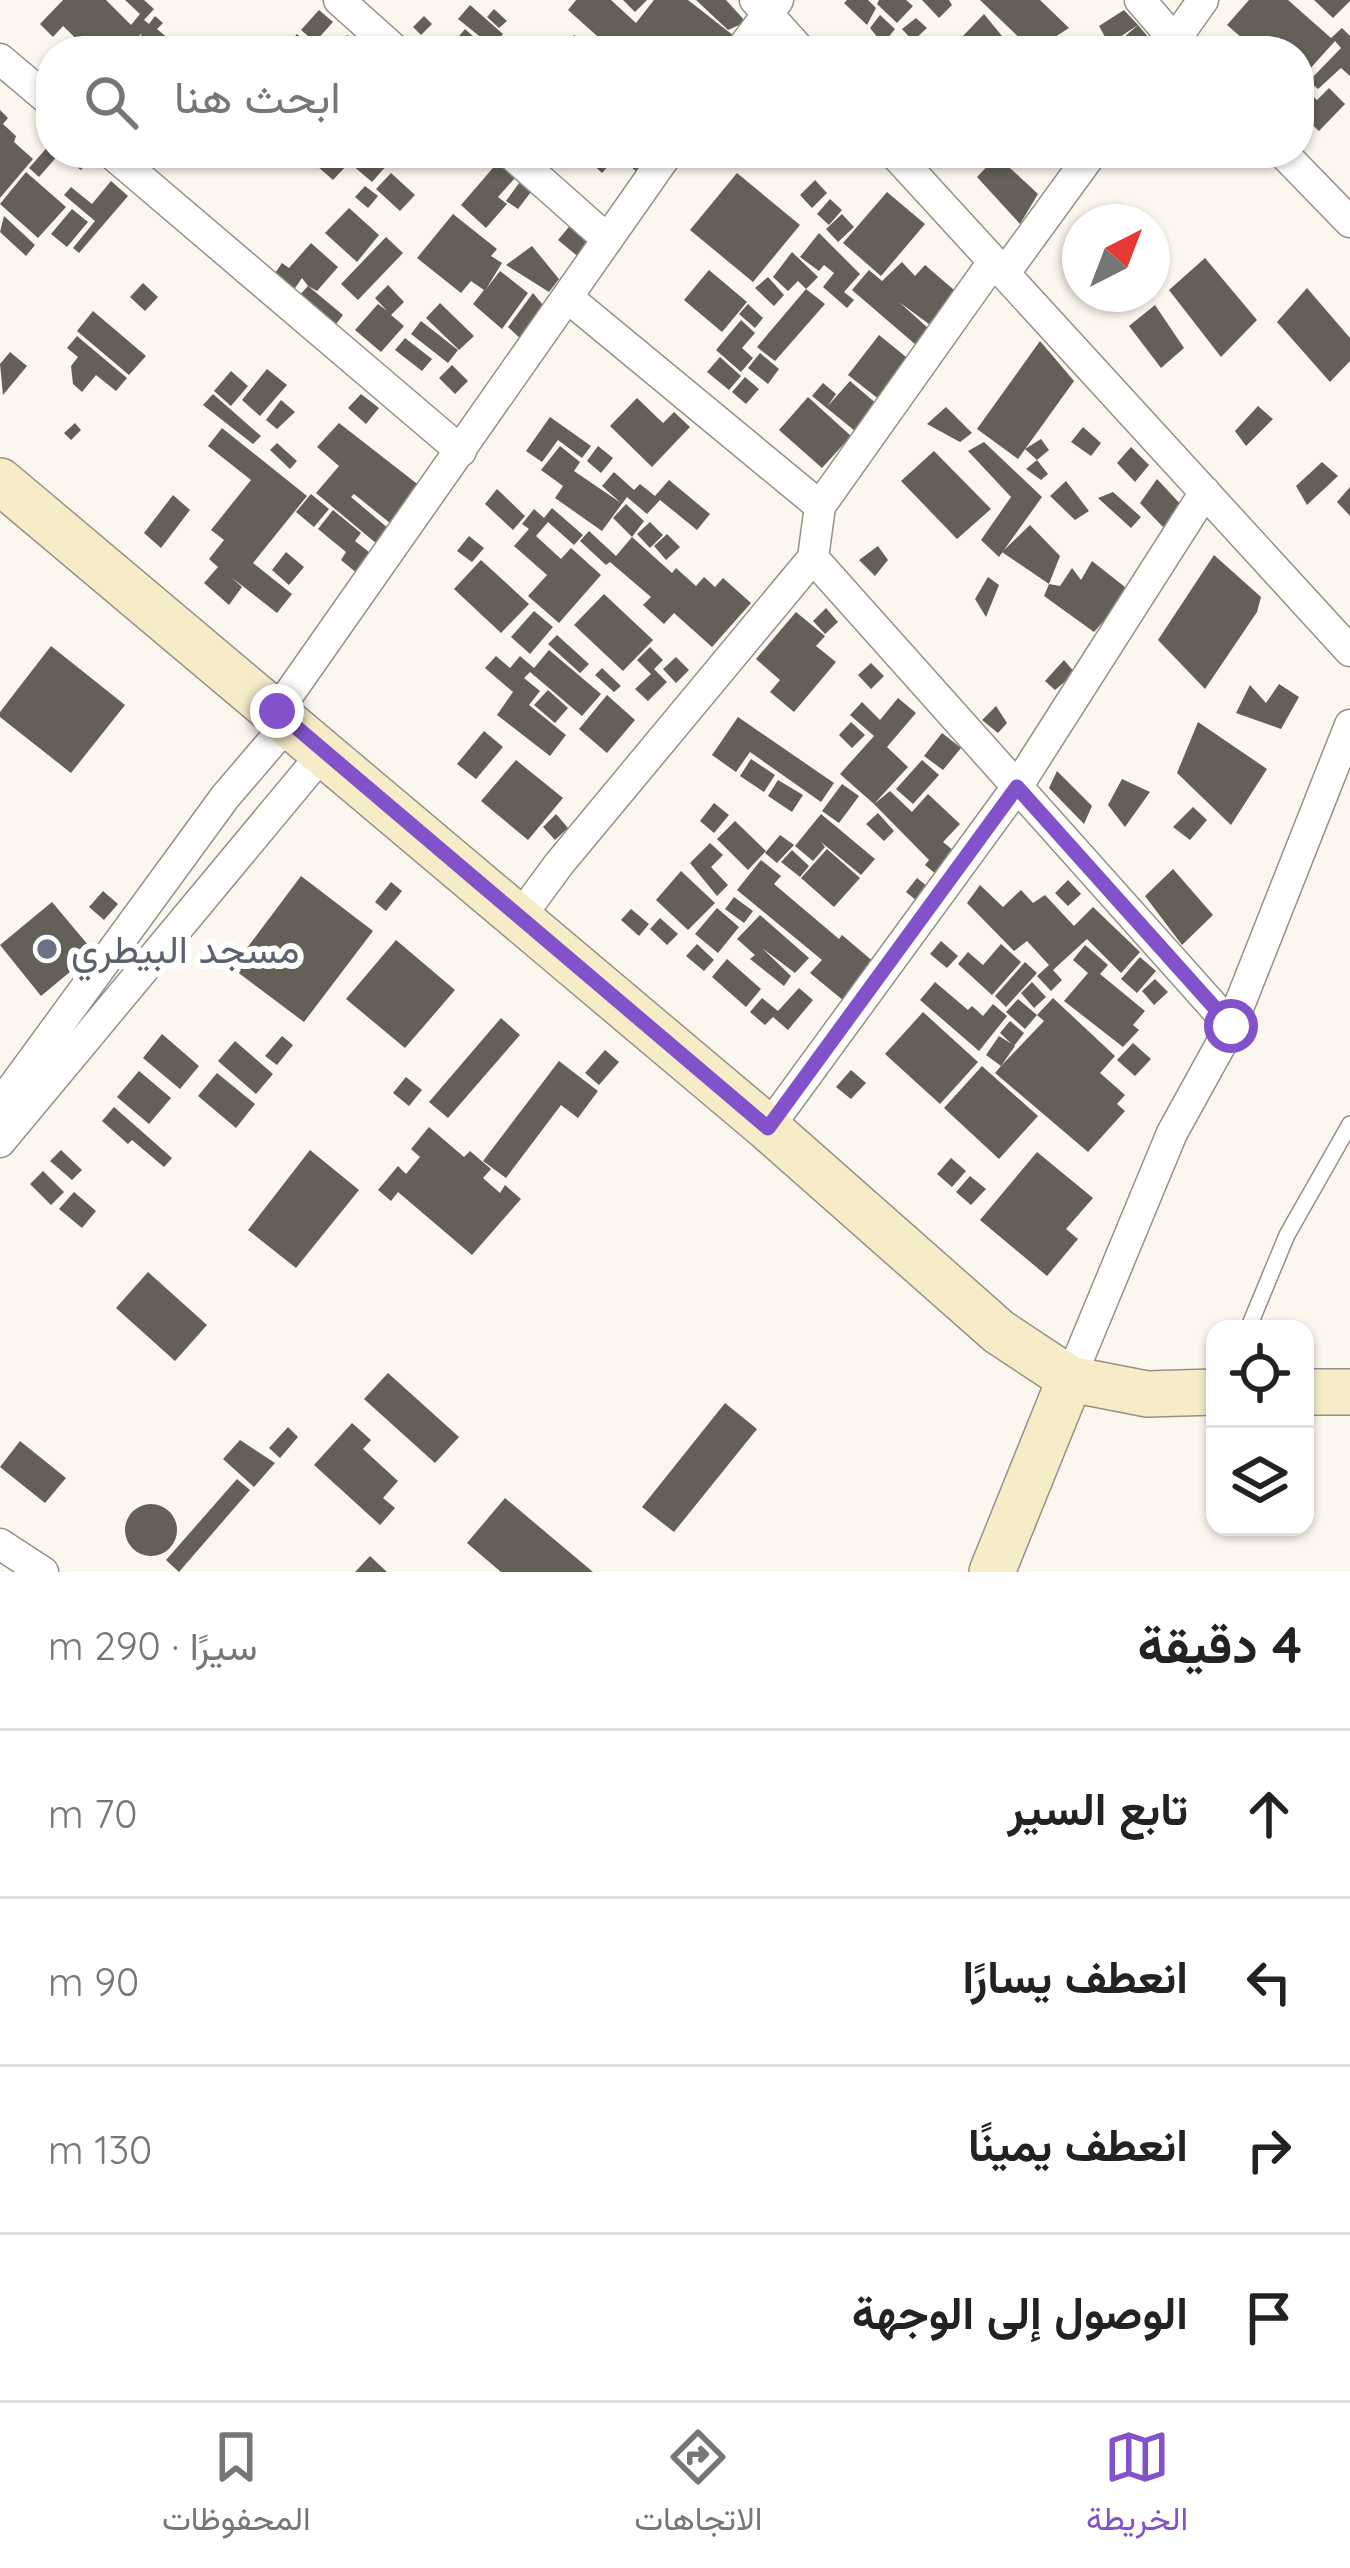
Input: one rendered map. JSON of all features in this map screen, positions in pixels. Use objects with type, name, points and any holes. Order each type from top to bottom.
[{"type":"street","points":[[339,0],[379,36]]},
{"type":"street","points":[[1140,0],[1166,36]]},
{"type":"street","points":[[1182,36],[1203,0]]},
{"type":"street","points":[[748,36],[766,4],[790,36]]},
{"type":"street","points":[[0,58],[36,89]]},
{"type":"street","points":[[129,168],[461,452]]},
{"type":"street","points":[[527,168],[607,239]]},
{"type":"street","points":[[0,1105],[283,716],[657,168]]},
{"type":"street","points":[[908,168],[1350,651]]},
{"type":"street","points":[[520,917],[813,558],[820,506],[1080,168]]},
{"type":"street","points":[[1298,168],[1350,222]]},
{"type":"street","points":[[567,297],[820,506]]},
{"type":"street","points":[[0,481],[768,1128],[999,1332],[1070,1379],[1147,1394],[1206,1393]]},
{"type":"street","points":[[768,1128],[1017,787],[1204,493]]},
{"type":"street","points":[[813,558],[1231,1026]]},
{"type":"street","points":[[992,1572],[1172,1133],[1231,1026],[1350,725]]},
{"type":"street","points":[[0,1142],[324,752]]},
{"type":"street","points":[[1314,1392],[1350,1392]]},
{"type":"street","points":[[0,1544],[43,1572]]},
{"type":"lane","points":[[1252,1320],[1287,1235],[1350,1124]]},
{"type":"building","points":[[63,0],[106,0],[131,25],[140,14],[125,0],[144,0],[154,9],[144,20],[149,24],[155,16],[163,23],[157,29],[165,36],[73,36],[63,26],[52,36],[40,24]]},
{"type":"building","points":[[576,0],[611,0],[636,23],[654,0],[688,0],[734,36],[597,36],[568,10]]},
{"type":"building","points":[[623,0],[647,0],[635,12]]},
{"type":"building","points":[[696,0],[726,0],[746,22],[728,30]]},
{"type":"building","points":[[868,0],[876,8],[867,25],[844,3]]},
{"type":"building","points":[[879,0],[906,0],[913,6],[897,23],[877,4]]},
{"type":"building","points":[[922,0],[949,0],[952,5],[939,18]]},
{"type":"building","points":[[980,0],[1040,0],[1069,28],[1056,36],[1017,36]]},
{"type":"building","points":[[1249,0],[1288,0],[1331,38],[1342,28],[1350,36],[1350,76],[1341,68],[1318,89],[1314,85],[1314,76],[1341,48],[1335,41],[1314,64],[1314,36],[1240,36],[1227,25]]},
{"type":"building","points":[[1314,0],[1350,0],[1350,1],[1333,18]]},
{"type":"building","points":[[470,5],[503,34],[479,36],[458,19]]},
{"type":"building","points":[[494,9],[507,21],[499,28],[487,17]]},
{"type":"building","points":[[319,10],[333,22],[320,36],[308,36],[301,30]]},
{"type":"building","points":[[1124,10],[1138,25],[1121,36],[1105,36],[1099,26]]},
{"type":"building","points":[[984,14],[1002,36],[963,36]]},
{"type":"building","points":[[880,15],[895,29],[889,36],[876,36],[870,28]]},
{"type":"building","points":[[424,16],[432,24],[421,35],[413,27]]},
{"type":"building","points":[[916,18],[927,28],[918,36],[908,36],[902,29]]},
{"type":"building","points":[[1138,25],[1147,36],[1125,36]]},
{"type":"building","points":[[1329,88],[1345,104],[1319,131],[1314,126],[1314,97],[1317,100]]},
{"type":"building","points":[[0,110],[8,118],[3,124],[16,136],[14,142],[33,159],[0,198]]},
{"type":"building","points":[[36,160],[36,168],[47,168],[39,177],[29,168]]},
{"type":"building","points":[[319,168],[344,168],[333,180]]},
{"type":"building","points":[[356,168],[384,168],[372,182]]},
{"type":"building","points":[[493,168],[504,168],[515,178],[498,197],[507,204],[486,228],[461,205]]},
{"type":"building","points":[[986,168],[1010,168],[1038,194],[1020,224],[977,177]]},
{"type":"building","points":[[26,172],[66,207],[38,238],[0,204]]},
{"type":"building","points":[[391,173],[415,195],[400,211],[376,189]]},
{"type":"building","points":[[737,173],[800,225],[753,282],[690,230]]},
{"type":"building","points":[[522,179],[534,188],[518,209],[506,201]]},
{"type":"building","points":[[815,180],[827,193],[812,208],[800,195]]},
{"type":"building","points":[[111,181],[128,196],[79,253],[73,248],[95,221],[64,195],[71,187],[92,204]]},
{"type":"building","points":[[365,186],[378,196],[368,208],[355,197]]},
{"type":"building","points":[[887,192],[925,224],[881,276],[843,243]]},
{"type":"building","points":[[830,199],[842,210],[829,225],[817,214]]},
{"type":"building","points":[[349,208],[379,235],[357,262],[325,233]]},
{"type":"building","points":[[72,209],[88,222],[67,247],[51,234]]},
{"type":"building","points":[[453,214],[497,249],[491,256],[502,263],[486,289],[500,271],[528,293],[502,329],[473,304],[484,290],[471,281],[461,293],[417,258]]},
{"type":"building","points":[[842,214],[854,227],[838,242],[826,229]]},
{"type":"building","points":[[4,216],[35,245],[26,256],[0,232]]},
{"type":"building","points":[[573,222],[595,241],[581,259],[558,240]]},
{"type":"building","points":[[819,233],[860,274],[844,292],[854,300],[847,308],[823,287],[834,273],[824,265],[819,271],[800,257]]},
{"type":"building","points":[[386,237],[403,253],[358,300],[341,284]]},
{"type":"building","points":[[311,243],[338,267],[317,291],[302,278],[293,291],[273,276],[282,263],[289,268]]},
{"type":"building","points":[[532,246],[559,279],[549,292],[506,265]]},
{"type":"building","points":[[792,252],[818,277],[806,289],[798,281],[788,291],[773,277]]},
{"type":"building","points":[[1205,258],[1257,320],[1221,357],[1170,289]]},
{"type":"building","points":[[902,262],[915,276],[925,265],[960,295],[933,327],[899,302],[929,329],[916,345],[852,290],[869,270],[882,281]]},
{"type":"building","points":[[709,270],[747,302],[722,332],[684,300]]},
{"type":"building","points":[[768,277],[784,295],[774,306],[755,288]]},
{"type":"building","points":[[143,283],[158,297],[145,311],[130,297]]},
{"type":"building","points":[[388,285],[404,302],[391,315],[404,326],[381,352],[355,330],[378,304],[387,311],[375,298]]},
{"type":"building","points":[[308,286],[343,315],[333,328],[297,298]]},
{"type":"building","points":[[1307,288],[1350,338],[1350,361],[1330,382],[1277,322]]},
{"type":"building","points":[[806,289],[825,304],[775,361],[757,347]]},
{"type":"building","points":[[533,293],[547,310],[524,342],[508,327]]},
{"type":"building","points":[[440,303],[474,336],[459,350],[426,318]]},
{"type":"building","points":[[748,304],[763,318],[755,328],[739,314]]},
{"type":"building","points":[[93,311],[146,356],[129,375],[77,331]]},
{"type":"building","points":[[1146,312],[1160,312],[1184,348],[1161,368],[1129,326]]},
{"type":"building","points":[[741,320],[755,333],[742,348],[753,358],[741,372],[716,350]]},
{"type":"building","points":[[421,321],[458,350],[448,363],[411,334]]},
{"type":"building","points":[[879,335],[911,361],[880,400],[848,375]]},
{"type":"building","points":[[77,336],[127,378],[116,391],[96,375],[82,392],[73,384],[71,366],[78,357],[67,348]]},
{"type":"building","points":[[405,338],[432,359],[422,371],[395,350]]},
{"type":"building","points":[[1040,341],[1074,381],[1018,459],[977,429]]},
{"type":"building","points":[[10,352],[27,366],[3,395],[0,364]]},
{"type":"building","points":[[760,353],[779,369],[768,384],[748,368]]},
{"type":"building","points":[[720,357],[741,376],[729,390],[707,372]]},
{"type":"building","points":[[452,365],[468,381],[455,394],[439,378]]},
{"type":"building","points":[[267,369],[287,385],[260,416],[242,400]]},
{"type":"building","points":[[231,371],[248,386],[231,406],[214,391]]},
{"type":"building","points":[[745,377],[759,389],[746,404],[732,392]]},
{"type":"building","points":[[850,381],[878,405],[855,431],[812,396],[823,383],[836,394],[827,407]]},
{"type":"building","points":[[213,394],[261,436],[253,444],[203,405]]},
{"type":"building","points":[[361,394],[379,408],[366,424],[348,408]]},
{"type":"building","points":[[808,397],[851,436],[822,468],[779,430]]},
{"type":"building","points":[[637,398],[663,423],[674,412],[690,427],[652,467],[610,426]]},
{"type":"building","points":[[281,400],[295,412],[277,429],[266,420]]},
{"type":"building","points":[[1258,406],[1273,419],[1246,446],[1235,431]]},
{"type":"building","points":[[946,407],[972,433],[960,442],[927,424]]},
{"type":"building","points":[[550,417],[591,446],[582,458],[558,440],[542,462],[526,451]]},
{"type":"building","points":[[75,423],[81,430],[71,440],[64,433]]},
{"type":"building","points":[[339,423],[425,490],[395,527],[354,494],[351,497],[389,529],[377,544],[316,493],[339,466],[317,447]]},
{"type":"building","points":[[1083,427],[1101,443],[1091,456],[1071,442]]},
{"type":"building","points":[[222,428],[307,496],[253,563],[292,594],[277,613],[231,577],[242,587],[229,605],[204,583],[218,567],[209,559],[224,540],[211,530],[251,480],[208,446]]},
{"type":"building","points":[[1041,439],[1049,450],[1037,460],[1025,449]]},
{"type":"building","points":[[984,442],[1042,497],[999,557],[981,540],[1011,497],[968,451]]},
{"type":"building","points":[[277,443],[297,461],[290,469],[270,450]]},
{"type":"building","points":[[560,446],[580,462],[574,471],[621,503],[602,486],[614,472],[634,490],[640,484],[655,496],[669,480],[710,514],[697,530],[660,500],[647,514],[627,497],[602,531],[555,498],[563,486],[541,470]]},
{"type":"building","points":[[598,446],[613,458],[601,473],[587,461]]},
{"type":"building","points":[[1131,447],[1149,465],[1135,482],[1117,463]]},
{"type":"building","points":[[934,451],[991,509],[957,539],[901,481]]},
{"type":"building","points":[[1037,460],[1048,474],[1041,480],[1026,469]]},
{"type":"building","points":[[1322,462],[1338,476],[1307,505],[1296,486]]},
{"type":"building","points":[[1157,479],[1184,508],[1163,527],[1140,503]]},
{"type":"building","points":[[1066,481],[1089,511],[1075,520],[1050,496]]},
{"type":"building","points":[[1350,487],[1350,516],[1337,502]]},
{"type":"building","points":[[497,489],[525,516],[513,530],[485,504]]},
{"type":"building","points":[[1113,492],[1141,517],[1131,528],[1098,498]]},
{"type":"building","points":[[311,494],[329,509],[314,527],[296,512]]},
{"type":"building","points":[[173,495],[190,510],[161,548],[144,533]]},
{"type":"building","points":[[626,504],[644,521],[632,537],[613,518]]},
{"type":"building","points":[[552,508],[583,535],[574,545],[548,522],[536,536],[561,559],[571,548],[601,575],[559,623],[528,596],[547,575],[514,546],[529,529],[522,524],[534,509],[544,518]]},
{"type":"building","points":[[333,510],[361,533],[355,541],[374,556],[358,574],[341,560],[346,552],[318,529]]},
{"type":"building","points":[[650,522],[663,535],[650,548],[637,534]]},
{"type":"building","points":[[1030,525],[1060,556],[1049,584],[1002,552]]},
{"type":"building","points":[[589,531],[616,556],[632,537],[672,573],[676,568],[696,586],[704,577],[715,587],[723,578],[751,603],[712,647],[674,613],[664,624],[643,605],[651,597],[580,541]]},
{"type":"building","points":[[667,534],[680,547],[666,560],[654,546]]},
{"type":"building","points":[[469,536],[484,548],[472,562],[457,551]]},
{"type":"building","points":[[878,546],[888,560],[875,576],[859,560]]},
{"type":"building","points":[[286,552],[304,567],[289,585],[272,570]]},
{"type":"building","points":[[1214,555],[1261,597],[1257,612],[1205,689],[1158,640]]},
{"type":"building","points":[[481,560],[529,604],[501,633],[454,589]]},
{"type":"building","points":[[1092,561],[1130,591],[1094,632],[1044,596],[1049,584],[1060,586],[1072,568],[1081,580]]},
{"type":"building","points":[[988,577],[999,585],[986,617],[975,599]]},
{"type":"building","points":[[604,594],[653,640],[623,671],[574,625]]},
{"type":"building","points":[[826,608],[838,622],[825,634],[813,621]]},
{"type":"building","points":[[534,611],[553,627],[530,654],[511,637]]},
{"type":"building","points":[[796,612],[825,636],[816,646],[836,662],[794,712],[770,692],[780,680],[756,659]]},
{"type":"building","points":[[557,635],[589,664],[580,673],[548,644]]},
{"type":"building","points":[[51,646],[125,705],[71,773],[0,717]]},
{"type":"building","points":[[650,647],[663,660],[654,669],[667,682],[648,701],[635,689],[651,674],[637,660]]},
{"type":"building","points":[[549,650],[601,694],[582,716],[530,672],[524,678],[540,691],[529,705],[566,735],[550,756],[497,715],[513,692],[485,668],[496,656],[510,668],[520,656],[534,668]]},
{"type":"building","points":[[676,657],[689,670],[676,683],[663,669]]},
{"type":"building","points":[[1064,660],[1075,673],[1055,690],[1045,681]]},
{"type":"building","points":[[871,663],[884,676],[871,689],[858,675]]},
{"type":"building","points":[[602,668],[621,686],[614,692],[595,675]]},
{"type":"building","points":[[1279,684],[1299,697],[1281,729],[1236,713],[1250,685],[1266,703]]},
{"type":"building","points":[[548,690],[568,708],[555,723],[534,705]]},
{"type":"building","points":[[607,695],[635,720],[607,753],[579,729]]},
{"type":"building","points":[[898,698],[916,713],[887,747],[908,767],[874,804],[840,774],[874,736],[850,715],[862,702],[880,720]]},
{"type":"building","points":[[996,706],[1007,723],[998,733],[982,720]]},
{"type":"building","points":[[738,717],[834,783],[821,802],[750,752],[736,772],[712,755]]},
{"type":"building","points":[[851,722],[865,735],[852,748],[839,735]]},
{"type":"building","points":[[1198,722],[1267,769],[1231,825],[1177,773]]},
{"type":"building","points":[[484,731],[503,747],[476,779],[457,764]]},
{"type":"building","points":[[942,733],[961,748],[943,770],[924,756]]},
{"type":"building","points":[[751,759],[775,775],[764,792],[740,776]]},
{"type":"building","points":[[516,760],[563,798],[528,840],[481,801]]},
{"type":"building","points":[[922,760],[939,775],[913,804],[896,789]]},
{"type":"building","points":[[1057,771],[1092,806],[1084,824],[1049,788]]},
{"type":"building","points":[[1122,779],[1150,792],[1125,827],[1108,805]]},
{"type":"building","points":[[778,780],[803,795],[792,812],[768,796]]},
{"type":"building","points":[[842,784],[859,796],[839,823],[822,811]]},
{"type":"building","points":[[890,791],[912,812],[928,794],[960,824],[943,842],[954,851],[936,874],[925,865],[929,860],[874,804]]},
{"type":"building","points":[[714,803],[729,815],[714,833],[700,821]]},
{"type":"building","points":[[1193,807],[1207,820],[1190,840],[1173,827]]},
{"type":"building","points":[[878,813],[894,831],[884,841],[866,824]]},
{"type":"building","points":[[556,814],[568,828],[555,840],[543,827]]},
{"type":"building","points":[[821,814],[875,859],[861,875],[821,842],[825,847],[813,861],[795,846]]},
{"type":"building","points":[[735,821],[766,851],[748,870],[717,839]]},
{"type":"building","points":[[780,835],[794,845],[777,863],[765,853]]},
{"type":"building","points":[[710,843],[723,855],[711,867],[728,885],[717,896],[690,863]]},
{"type":"building","points":[[827,849],[860,878],[834,907],[801,878]]},
{"type":"building","points":[[792,850],[809,866],[800,877],[781,862]]},
{"type":"building","points":[[761,860],[781,876],[774,884],[875,963],[844,1001],[810,973],[822,960],[737,890]]},
{"type":"building","points":[[1173,869],[1213,915],[1182,945],[1145,896]]},
{"type":"building","points":[[681,871],[715,903],[688,930],[656,900]]},
{"type":"building","points":[[301,876],[373,931],[304,1022],[232,968]]},
{"type":"building","points":[[917,878],[928,887],[917,901],[906,892]]},
{"type":"building","points":[[1068,880],[1081,894],[1068,906],[1055,893]]},
{"type":"building","points":[[391,882],[402,891],[386,911],[375,902]]},
{"type":"building","points":[[980,885],[1003,907],[1021,890],[1033,903],[1045,895],[1074,926],[1093,907],[1140,952],[1121,973],[1087,939],[1053,970],[1062,980],[1051,991],[1037,976],[1049,965],[1027,941],[1014,951],[967,903]]},
{"type":"building","points":[[103,891],[118,904],[104,920],[89,907]]},
{"type":"building","points":[[734,897],[753,911],[744,923],[725,909]]},
{"type":"building","name":"مسجد البيطري","points":[[52,902],[94,952],[41,996],[0,945]]},
{"type":"building","points":[[717,908],[739,927],[718,953],[695,934]]},
{"type":"building","points":[[631,909],[649,924],[639,936],[621,920]]},
{"type":"building","points":[[760,915],[809,958],[795,973],[762,948],[791,976],[784,986],[750,959],[755,955],[737,939]]},
{"type":"building","points":[[660,918],[678,934],[667,945],[650,929]]},
{"type":"building","points":[[396,940],[455,990],[405,1048],[346,999]]},
{"type":"building","points":[[941,941],[958,956],[947,968],[930,954]]},
{"type":"building","points":[[697,944],[714,960],[704,971],[686,956]]},
{"type":"building","points":[[1001,944],[1021,962],[992,995],[958,964],[968,952],[983,965]]},
{"type":"building","points":[[1085,945],[1108,965],[1100,974],[1145,1011],[1133,1025],[1139,1030],[1123,1047],[1064,1001],[1088,973],[1073,960]]},
{"type":"building","points":[[1140,957],[1156,971],[1137,993],[1121,979]]},
{"type":"building","points":[[727,959],[761,989],[746,1007],[712,977]]},
{"type":"building","points":[[1025,962],[1037,973],[1006,1007],[995,996]]},
{"type":"building","points":[[1155,979],[1168,992],[1154,1005],[1142,991]]},
{"type":"building","points":[[935,982],[968,1010],[972,1006],[983,1016],[993,1004],[1007,1016],[979,1051],[920,1000]]},
{"type":"building","points":[[1032,982],[1046,997],[1034,1008],[1021,993]]},
{"type":"building","points":[[799,988],[813,1000],[788,1030],[773,1017],[765,1025],[750,1012],[762,998],[778,1011]]},
{"type":"building","points":[[1053,998],[1115,1056],[1100,1073],[1125,1095],[1117,1104],[1125,1111],[1088,1152],[995,1073],[1044,1021],[1037,1015]]},
{"type":"building","points":[[1018,999],[1037,1015],[1025,1029],[1006,1012]]},
{"type":"building","points":[[923,1012],[978,1062],[940,1104],[885,1054]]},
{"type":"building","points":[[501,1018],[520,1035],[448,1118],[429,1102]]},
{"type":"building","points":[[1010,1021],[1024,1033],[1014,1046],[1000,1033]]},
{"type":"building","points":[[162,1034],[199,1066],[180,1089],[143,1058]]},
{"type":"building","points":[[282,1036],[293,1045],[277,1065],[265,1056]]},
{"type":"building","points":[[999,1036],[1015,1046],[1001,1066],[986,1055]]},
{"type":"building","points":[[235,1041],[273,1074],[256,1094],[218,1061]]},
{"type":"building","points":[[1133,1043],[1151,1059],[1135,1076],[1117,1060]]},
{"type":"building","points":[[605,1050],[619,1062],[599,1085],[585,1073]]},
{"type":"building","points":[[559,1061],[598,1091],[578,1118],[561,1105],[506,1178],[483,1161]]},
{"type":"building","points":[[982,1066],[1038,1116],[999,1159],[944,1108]]},
{"type":"building","points":[[851,1070],[866,1083],[851,1099],[836,1087]]},
{"type":"building","points":[[139,1071],[171,1098],[149,1124],[117,1097]]},
{"type":"building","points":[[217,1073],[255,1104],[236,1128],[198,1096]]},
{"type":"building","points":[[406,1077],[422,1090],[409,1106],[393,1093]]},
{"type":"building","points":[[114,1107],[172,1158],[164,1167],[102,1121]]},
{"type":"building","points":[[429,1127],[464,1157],[470,1151],[491,1169],[483,1178],[500,1193],[505,1185],[521,1199],[472,1255],[398,1192],[391,1201],[378,1190],[398,1166],[406,1174],[420,1157],[411,1149]]},
{"type":"building","points":[[61,1150],[82,1170],[72,1180],[50,1161]]},
{"type":"building","points":[[310,1150],[359,1190],[296,1268],[248,1230]]},
{"type":"building","points":[[1037,1152],[1093,1198],[1066,1229],[1078,1239],[1047,1276],[980,1220]]},
{"type":"building","points":[[951,1158],[966,1171],[952,1187],[937,1174]]},
{"type":"building","points":[[43,1171],[64,1192],[51,1205],[30,1184]]},
{"type":"building","points":[[970,1176],[986,1189],[971,1205],[956,1192]]},
{"type":"building","points":[[74,1192],[96,1211],[82,1228],[59,1209]]},
{"type":"building","points":[[148,1272],[207,1325],[175,1361],[116,1308]]},
{"type":"building","points":[[388,1373],[459,1437],[435,1463],[364,1399]]},
{"type":"building","points":[[725,1403],[757,1429],[674,1532],[642,1507]]},
{"type":"building","points":[[352,1423],[371,1440],[363,1449],[398,1481],[383,1498],[395,1508],[380,1525],[314,1465]]},
{"type":"building","points":[[288,1427],[298,1437],[280,1458],[269,1448]]},
{"type":"building","points":[[240,1440],[275,1463],[254,1487],[223,1459]]},
{"type":"building","points":[[20,1441],[66,1478],[45,1503],[0,1467]]},
{"type":"building","points":[[237,1479],[250,1490],[179,1572],[166,1560]]},
{"type":"building","points":[[505,1498],[593,1572],[501,1572],[467,1543]]},
{"type":"building","points":[[151,1504],[169,1512],[177,1530],[169,1548],[151,1556],[133,1548],[125,1530],[133,1512]]},
{"type":"building","points":[[370,1556],[387,1572],[355,1572]]},
{"type":"place","name":"مسجد البيطري","points":[[47,949]]},
{"type":"route","points":[[277,711],[768,1128],[1017,787],[1231,1026]]}]
